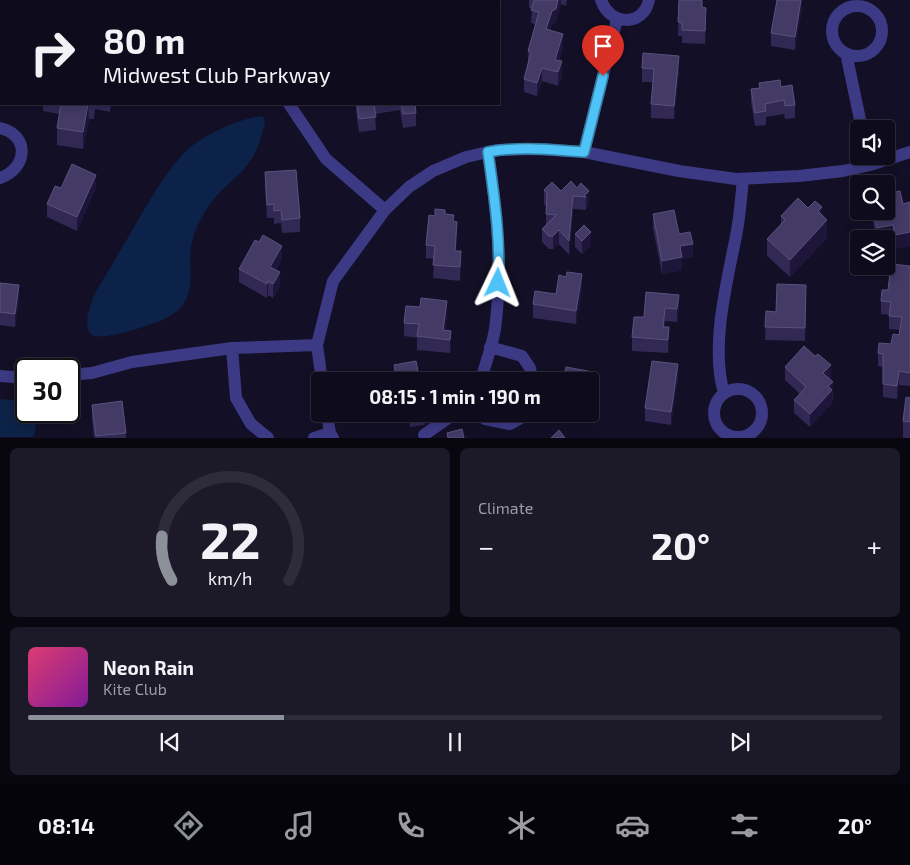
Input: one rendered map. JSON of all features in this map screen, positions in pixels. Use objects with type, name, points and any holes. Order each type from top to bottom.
[{"type":"street","points":[[601,0],[604,8],[610,15],[617,19],[625,20],[639,16],[645,10],[649,0]]},
{"type":"street","points":[[584,152],[617,19]]},
{"type":"street","points":[[846,53],[860,120]]},
{"type":"street","points":[[290,105],[326,159],[385,210]]},
{"type":"street","points":[[0,128],[13,134],[18,140],[22,156],[14,170],[0,178]]},
{"type":"street","points":[[321,372],[317,345],[333,281],[385,210],[409,187],[433,171],[466,157],[497,150],[538,149],[584,152],[679,171],[743,179],[844,171],[858,165]]},
{"type":"street","points":[[483,372],[495,330],[499,267],[497,211],[488,152]]},
{"type":"street","points":[[895,155],[910,152]]},
{"type":"street","points":[[724,392],[720,377],[721,330],[724,297],[737,234],[743,179]]},
{"type":"street","points":[[80,374],[92,373],[132,362],[232,348],[317,345]]},
{"type":"street","points":[[232,348],[236,398],[251,424],[268,438]]},
{"type":"street","points":[[490,348],[522,356],[531,372]]},
{"type":"street","points":[[0,376],[15,377]]},
{"type":"street","points":[[314,438],[332,435],[329,422]]},
{"type":"street","points":[[424,435],[443,422]]},
{"type":"street","points":[[500,422],[510,424],[514,422]]},
{"type":"water","points":[[261,116],[264,118],[265,123],[255,153],[245,168],[211,203],[196,229],[190,255],[191,278],[189,292],[182,306],[160,321],[135,329],[113,335],[96,336],[91,334],[88,330],[87,320],[94,295],[171,168],[185,152],[210,134],[242,121]]},
{"type":"water","points":[[0,399],[15,400],[15,423],[35,423],[33,437],[0,437]]},
{"type":"building","points":[[534,0],[558,0],[556,9],[552,11],[546,29],[563,34],[555,60],[562,61],[558,72],[542,68],[537,83],[524,79],[531,52],[528,51],[539,12],[531,10]]},
{"type":"building","points":[[679,0],[702,0],[702,7],[706,8],[705,31],[682,30],[682,23],[678,22]]},
{"type":"building","points":[[777,0],[801,0],[795,37],[771,33]]},
{"type":"building","points":[[643,53],[679,56],[674,106],[651,104],[654,69],[642,68]]},
{"type":"building","points":[[780,80],[781,87],[792,85],[795,105],[785,106],[784,100],[765,104],[766,111],[755,113],[751,89],[760,88],[759,83]]},
{"type":"building","points":[[61,105],[88,105],[83,132],[57,128]]},
{"type":"building","points":[[357,105],[374,105],[376,117],[359,119]]},
{"type":"building","points":[[401,105],[415,105],[416,113],[403,114]]},
{"type":"building","points":[[72,164],[96,175],[77,217],[47,204],[55,186],[61,188]]},
{"type":"building","points":[[296,170],[300,218],[282,220],[281,210],[274,211],[274,204],[267,205],[265,172]]},
{"type":"building","points":[[571,181],[577,188],[581,183],[589,191],[584,196],[586,197],[573,196],[569,241],[559,230],[553,236],[549,236],[542,229],[556,215],[546,214],[547,193],[544,190],[552,182],[561,191]]},
{"type":"building","points":[[900,191],[903,204],[910,202],[910,232],[895,235],[893,225],[877,228],[875,220],[895,220],[895,192]]},
{"type":"building","points":[[798,198],[808,208],[815,201],[822,207],[818,211],[827,220],[790,260],[767,239],[785,220],[781,216]]},
{"type":"building","points":[[435,209],[445,210],[445,214],[454,215],[453,221],[457,222],[455,251],[461,251],[460,267],[433,265],[435,246],[426,245],[429,215],[435,216]]},
{"type":"building","points":[[674,210],[679,234],[690,232],[693,244],[680,246],[682,257],[662,261],[653,214]]},
{"type":"building","points":[[584,225],[591,232],[582,241],[575,234]]},
{"type":"building","points":[[263,235],[282,246],[270,267],[280,272],[273,284],[268,281],[267,284],[239,269],[255,240],[259,242]]},
{"type":"building","points":[[895,264],[910,266],[910,373],[899,371],[897,386],[883,384],[883,354],[878,353],[879,343],[891,344],[893,334],[899,335],[902,317],[889,316],[891,302],[881,301],[882,290],[888,290],[890,275],[895,275]]},
{"type":"building","points":[[567,272],[582,274],[576,311],[533,304],[535,291],[556,294],[559,275],[566,277]]},
{"type":"building","points":[[0,283],[19,285],[15,314],[0,312]]},
{"type":"building","points":[[777,284],[806,285],[805,328],[765,327],[766,311],[776,312]]},
{"type":"building","points":[[646,292],[679,295],[677,309],[665,308],[663,327],[669,327],[668,340],[632,337],[634,317],[644,317]]},
{"type":"building","points":[[421,298],[447,301],[443,330],[451,331],[450,340],[417,336],[419,324],[404,323],[406,306],[420,307]]},
{"type":"building","points":[[804,346],[815,356],[818,354],[831,365],[823,373],[833,382],[828,386],[832,390],[810,414],[794,400],[806,387],[785,367]]},
{"type":"building","points":[[416,361],[418,372],[395,372],[394,365]]},
{"type":"building","points":[[652,361],[678,364],[671,412],[645,408]]},
{"type":"building","points":[[566,367],[588,371],[588,372],[565,372]]},
{"type":"building","points":[[906,397],[910,398],[910,422],[903,421]]},
{"type":"building","points":[[122,401],[126,433],[96,436],[92,405]]},
{"type":"building","points":[[462,429],[464,438],[448,438],[447,433]]},
{"type":"building","points":[[559,430],[565,438],[551,438]]},
{"type":"route","points":[[498,283],[497,211],[488,152],[538,149],[584,152],[603,76]]}]
